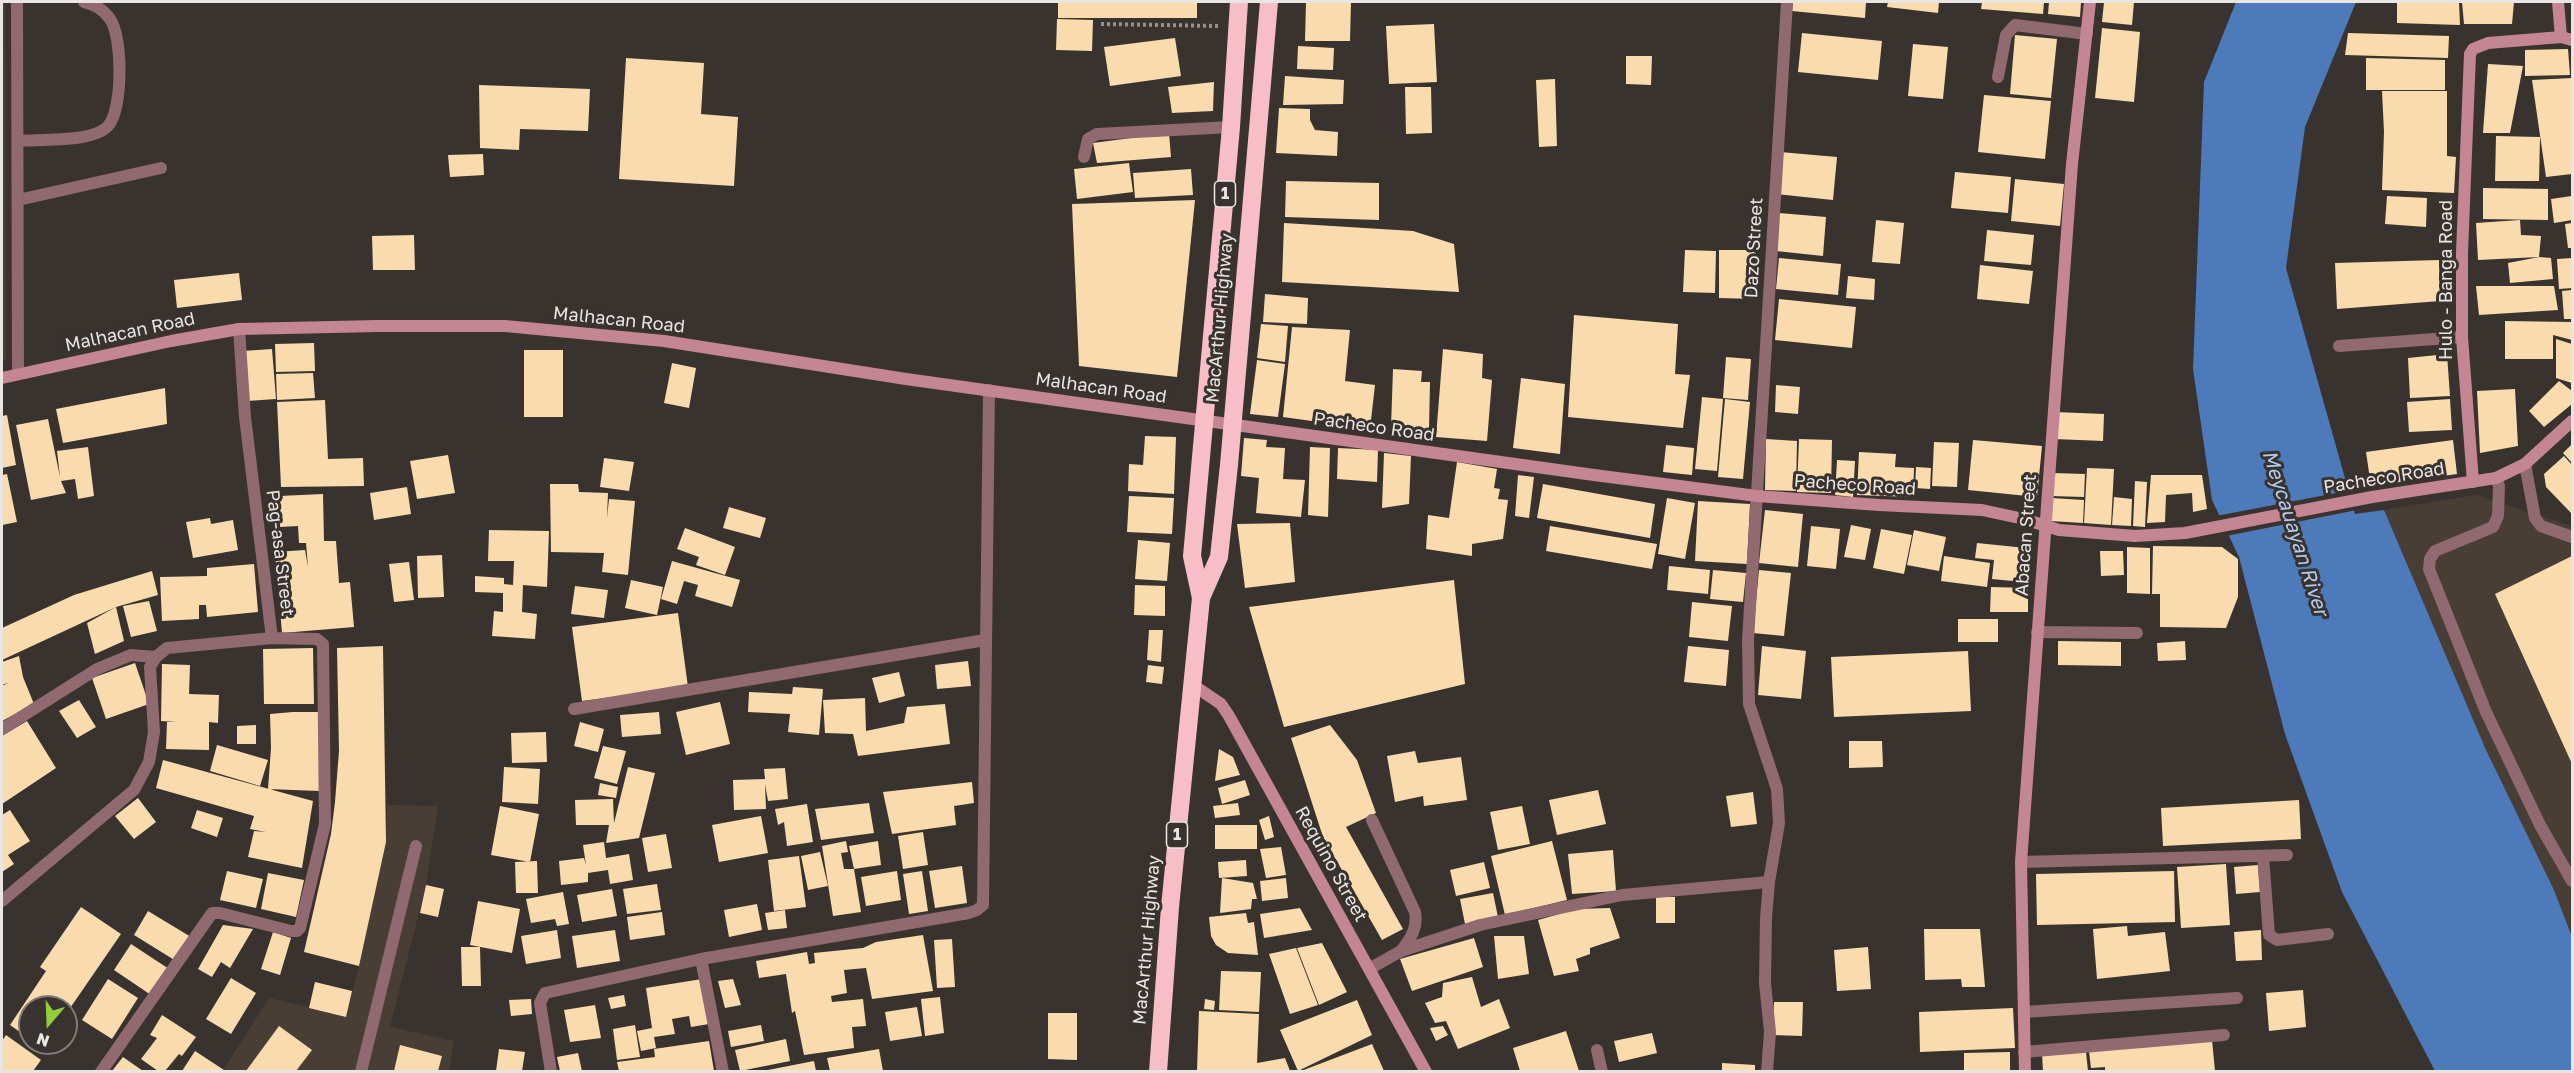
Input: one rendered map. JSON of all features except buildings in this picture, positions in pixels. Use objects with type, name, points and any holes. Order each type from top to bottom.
[{"type":"highway","name":"MacArthur Highway","points":[[1158,1071],[1170,908],[1201,598],[1192,556],[1231,127],[1239,2]]},
{"type":"highway","name":"MacArthur Highway","points":[[1201,598],[1219,557],[1269,2]]},
{"type":"main road","name":"Abacan Street","points":[[2025,1071],[2021,862],[2072,164],[2090,2]]},
{"type":"main road","name":"Hulo - Banga Road","points":[[2473,482],[2462,337],[2462,253],[2470,54],[2473,49],[2488,43],[2567,39],[2558,2]]},
{"type":"main road","name":"Malhacan Road","points":[[2,378],[171,341],[239,329],[505,326],[664,342],[1232,425]]},
{"type":"main road","points":[[2473,482],[2496,478],[2525,464],[2572,421]]},
{"type":"main road","name":"Pacheco Road","points":[[1232,425],[1757,496],[1982,510],[2079,533],[2135,536],[2162,535],[2211,528],[2372,496],[2473,482]]},
{"type":"main road","name":"Requino Street","points":[[1193,685],[1221,704],[1229,716],[1426,1071]]},
{"type":"street","points":[[17,2],[18,374]]},
{"type":"street","points":[[18,141],[86,137],[107,127],[117,111],[119,58],[112,21],[100,7],[84,2]]},
{"type":"street","name":"Dazo Street","points":[[1767,1071],[1770,1032],[1765,982],[1769,882],[1779,823],[1777,789],[1749,704],[1748,640],[1787,2]]},
{"type":"street","points":[[1998,77],[2006,35],[2015,25],[2087,34]]},
{"type":"street","points":[[1084,157],[1088,139],[1097,134],[1231,127]]},
{"type":"street","points":[[18,200],[161,168]]},
{"type":"street","name":"Pag-asa Street","points":[[156,657],[167,648],[272,638],[245,417],[239,329]]},
{"type":"street","points":[[2339,346],[2462,337]]},
{"type":"street","points":[[551,1071],[540,1003],[545,993],[701,959],[969,913],[983,905],[988,390]]},
{"type":"street","points":[[2525,464],[2535,518],[2541,526],[2572,537]]},
{"type":"street","points":[[2496,478],[2499,486],[2498,516],[2493,527],[2435,551],[2430,559],[2429,569],[2486,712],[2540,825],[2572,881]]},
{"type":"street","points":[[2037,632],[2137,633]]},
{"type":"street","points":[[101,1071],[212,913],[220,913],[291,932],[300,928],[325,824],[323,644],[317,639],[272,638]]},
{"type":"street","points":[[574,709],[985,639]]},
{"type":"street","points":[[2,729],[97,669],[131,655],[156,657],[150,667],[154,732],[149,762],[134,790],[2,901]]},
{"type":"street","points":[[1372,820],[1415,912],[1417,923],[1413,935],[1401,951]]},
{"type":"street","points":[[361,1071],[416,846]]},
{"type":"street","points":[[2021,862],[2287,855]]},
{"type":"street","points":[[2263,856],[2269,935],[2272,939],[2328,934]]},
{"type":"street","points":[[1369,969],[1401,951],[1480,925],[1622,895],[1769,882]]},
{"type":"street","points":[[701,959],[723,1071]]},
{"type":"street","points":[[2024,1012],[2237,998]]},
{"type":"street","points":[[2025,1052],[2224,1035]]},
{"type":"street","points":[[1597,1050],[1602,1071]]},
{"type":"path","points":[[1101,24],[1238,27]]},
{"type":"shaded area","points":[[2,2],[5,2],[6,360],[2,361]]},
{"type":"shaded area","points":[[2476,495],[2572,526],[2572,937],[2554,890],[2486,750],[2384,510]]},
{"type":"shaded area","points":[[387,805],[438,806],[426,885],[390,1027],[454,1041],[449,1071],[222,1072],[269,998],[346,1016],[386,842]]},
{"type":"water","name":"Meycauayan River","points":[[2236,2],[2356,2],[2305,127],[2286,268],[2355,514],[2384,510],[2486,750],[2554,890],[2572,937],[2572,1071],[2435,1071],[2342,892],[2285,734],[2239,557],[2212,500],[2193,369],[2204,82]]},
{"type":"pier","points":[[2352,490],[2357,510],[2226,536],[2216,516]]}]
